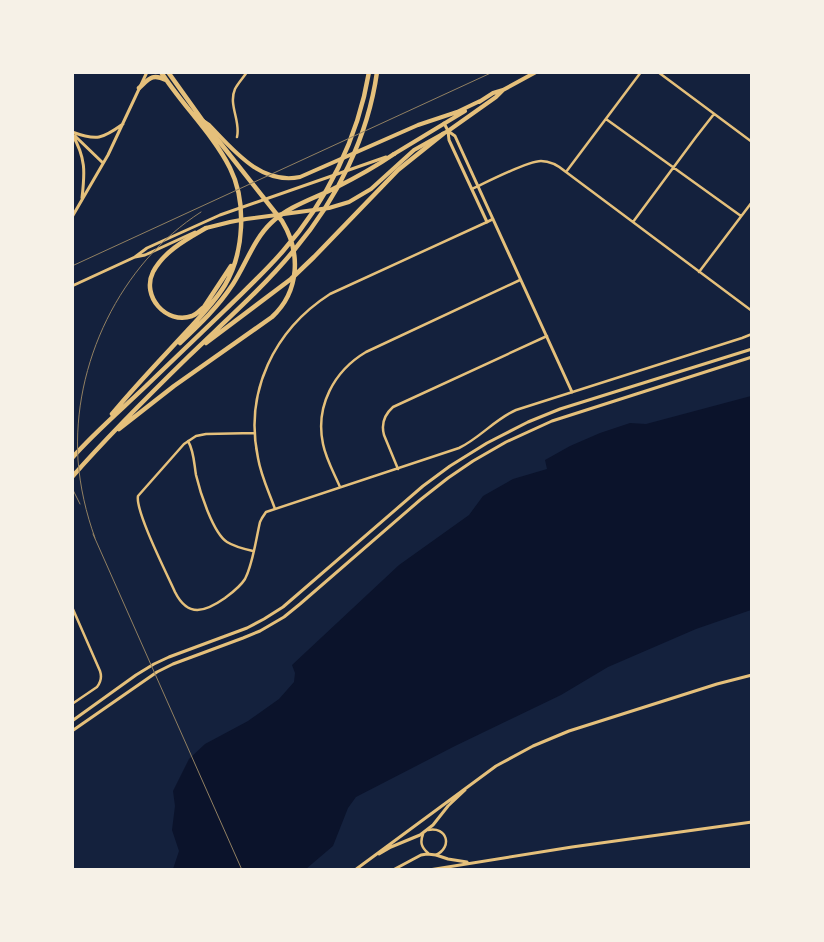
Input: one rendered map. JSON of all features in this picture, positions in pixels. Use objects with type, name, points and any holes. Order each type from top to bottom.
[{"type":"highway","points":[[72,458],[214,302],[231,274],[241,236],[241,204],[231,169],[210,130],[161,72]]},
{"type":"highway","points":[[108,438],[174,386],[276,313],[287,298],[294,278],[295,252],[288,231],[282,221],[203,121],[168,72]]},
{"type":"highway","points":[[99,428],[179,354],[270,265],[307,221],[335,173],[356,125],[369,72]]},
{"type":"highway","points":[[72,477],[140,404],[268,280],[317,221],[336,190],[357,148],[375,90],[377,72]]},
{"type":"highway","points":[[139,88],[152,77],[160,77],[166,80]]},
{"type":"highway","points":[[194,351],[291,279],[398,170],[443,134]]},
{"type":"highway","points":[[160,361],[209,316],[221,302],[263,231],[276,218],[360,175],[394,154]]},
{"type":"highway","points":[[206,228],[173,249],[154,270],[149,287],[150,294],[160,309],[176,317],[192,316],[209,301],[235,260]]},
{"type":"main road","points":[[206,228],[246,219],[330,208],[349,202],[371,189],[414,150],[443,134],[496,97],[503,90],[536,72]]},
{"type":"main road","points":[[394,154],[497,91],[503,90]]},
{"type":"main road","points":[[210,130],[262,172],[274,178],[291,179],[300,178],[418,125],[480,102]]},
{"type":"street","points":[[72,217],[103,163],[146,72]]},
{"type":"street","points":[[236,138],[238,128],[233,96],[236,87],[247,72]]},
{"type":"street","points":[[566,172],[641,72]]},
{"type":"street","points":[[658,72],[752,142]]},
{"type":"street","points":[[633,222],[714,114]]},
{"type":"street","points":[[441,117],[448,130],[455,136],[512,256],[572,392]]},
{"type":"street","points":[[606,119],[741,216]]},
{"type":"street","points":[[72,133],[86,137],[98,137],[109,133],[123,123]]},
{"type":"street","points":[[448,130],[449,140],[487,222]]},
{"type":"street","points":[[72,133],[103,163]]},
{"type":"street","points":[[72,133],[81,150],[84,165],[82,201]]},
{"type":"street","points":[[72,286],[135,257],[147,248],[220,215],[394,154]]},
{"type":"street","points":[[472,189],[529,163],[538,161],[552,163],[752,310]]},
{"type":"street","points":[[699,272],[752,202]]},
{"type":"street","points":[[275,509],[257,456],[255,417],[261,382],[269,361],[286,334],[308,310],[323,299],[493,219]]},
{"type":"street","points":[[135,257],[145,255],[206,228]]},
{"type":"street","points":[[340,487],[325,452],[321,423],[327,395],[340,373],[351,362],[366,352],[521,280]]},
{"type":"street","points":[[255,434],[196,436],[188,441],[140,493],[138,499],[146,527],[177,597],[183,604],[192,609],[200,610],[212,607],[241,585],[247,574],[262,518],[266,512],[464,446],[501,417],[512,411],[752,334]]},
{"type":"street","points":[[398,469],[384,435],[382,425],[386,415],[393,407],[547,336]]},
{"type":"street","points":[[72,721],[154,664],[247,628],[283,607],[424,486],[454,463],[487,443],[528,422],[560,409],[752,349]]},
{"type":"street","points":[[72,731],[163,668],[246,637],[284,617],[438,485],[496,448],[552,421],[752,357]]},
{"type":"street","points":[[188,441],[192,450],[199,485],[216,530],[229,543],[239,548],[253,551]]},
{"type":"street","points":[[72,607],[101,676],[98,685],[72,704]]},
{"type":"street","points":[[355,869],[478,778],[533,746],[556,736],[717,684],[752,675]]},
{"type":"street","points":[[355,869],[391,847],[414,839],[426,831],[448,806],[478,778]]},
{"type":"street","points":[[429,870],[472,862],[752,822]]},
{"type":"street","points":[[429,854],[421,844],[426,831],[430,829],[444,834],[446,842],[445,847],[436,855]]},
{"type":"street","points":[[393,870],[421,855],[429,854],[472,862]]},
{"type":"water","points":[[751,396],[751,610],[696,629],[608,667],[561,695],[455,746],[356,797],[348,808],[333,846],[306,869],[173,869],[179,851],[172,830],[175,806],[173,791],[189,759],[205,744],[248,721],[279,699],[294,682],[295,673],[292,665],[399,565],[469,515],[483,496],[513,479],[547,469],[545,460],[570,446],[600,433],[630,423],[646,424]]},
{"type":"railway","points":[[72,266],[493,72]]},
{"type":"railway","points":[[95,538],[84,500],[78,460],[78,424],[83,388],[93,353],[107,319],[125,288],[147,259],[172,234],[201,212]]},
{"type":"railway","points":[[72,488],[80,504]]},
{"type":"railway","points":[[93,534],[242,870]]}]
